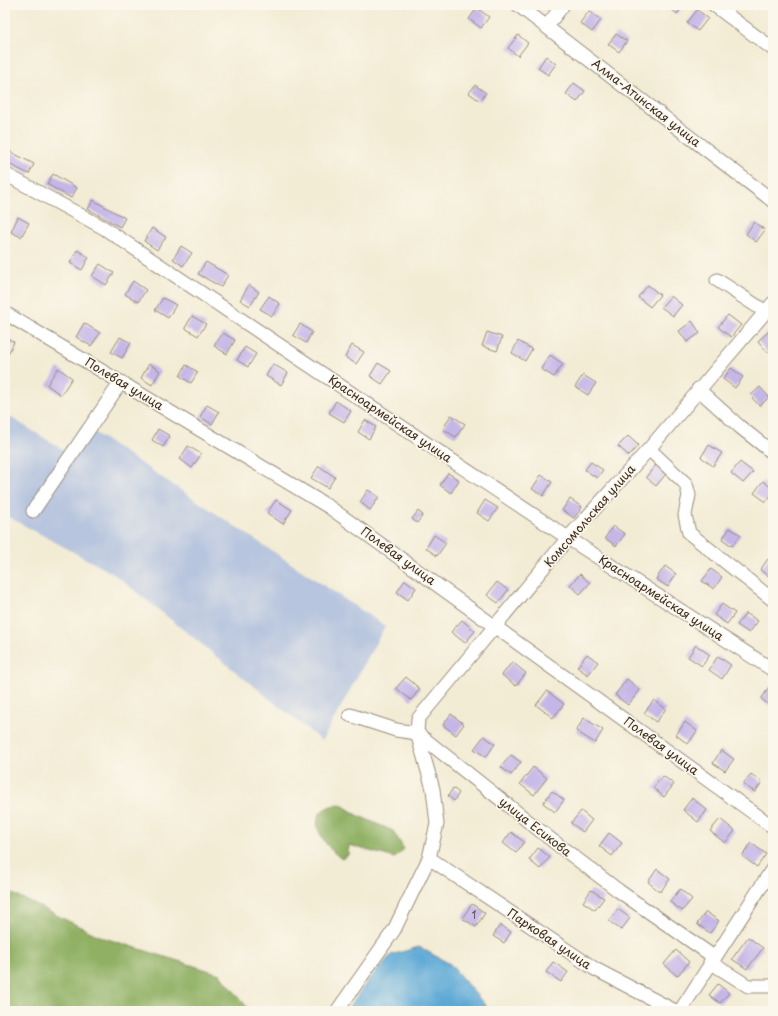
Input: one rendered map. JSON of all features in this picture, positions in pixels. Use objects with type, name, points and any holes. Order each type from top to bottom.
[{"type":"street","name":"Алма-Атинская улица","points":[[518,5],[773,201]]},
{"type":"street","points":[[546,26],[563,5]]},
{"type":"street","points":[[714,5],[773,49]]},
{"type":"street","name":"Красноармейская улица","points":[[5,174],[104,228],[568,538],[773,670]]},
{"type":"street","points":[[717,280],[769,307]]},
{"type":"street","name":"Комсомольская улица","points":[[417,733],[418,719],[568,538],[649,449],[698,389],[769,307]]},
{"type":"street","name":"Полевая улица","points":[[5,313],[329,507],[773,827]]},
{"type":"street","points":[[33,511],[122,382]]},
{"type":"street","points":[[698,389],[740,427],[773,453]]},
{"type":"street","points":[[649,449],[686,484],[689,495],[685,515],[689,533],[773,600]]},
{"type":"street","points":[[337,1011],[394,930],[428,858],[437,824],[433,789],[417,733],[396,730],[350,715]]},
{"type":"street","name":"улица Есикова","points":[[417,733],[571,855],[748,986],[773,986]]},
{"type":"street","name":"Парковая улица","points":[[428,858],[596,970],[675,1011]]},
{"type":"street","points":[[680,1011],[773,868]]},
{"type":"shaded area","points":[[5,414],[64,450],[83,425],[385,626],[322,741],[114,574],[5,515]]},
{"type":"green space","points":[[340,804],[359,816],[393,831],[404,849],[395,858],[349,845],[348,855],[342,859],[327,845],[318,828],[320,813],[328,807]]},
{"type":"green space","points":[[5,890],[101,937],[220,974],[250,1011],[5,1011]]},
{"type":"water","points":[[419,947],[450,964],[490,1011],[346,1011],[367,982],[391,955]]},
{"type":"building","points":[[666,5],[684,5],[677,14]]},
{"type":"building","points":[[477,8],[489,17],[481,28],[469,19]]},
{"type":"building","points":[[697,10],[708,18],[698,31],[687,23]]},
{"type":"building","points":[[589,11],[601,20],[592,32],[580,23]]},
{"type":"building","points":[[616,34],[627,41],[619,52],[608,44]]},
{"type":"building","points":[[518,35],[528,43],[518,56],[508,48]]},
{"type":"building","points":[[546,56],[556,64],[548,75],[538,68]]},
{"type":"building","points":[[574,83],[585,91],[577,102],[566,94]]},
{"type":"building","points":[[475,85],[486,93],[480,101],[469,93]]},
{"type":"building","points":[[9,151],[34,164],[29,174],[5,162]]},
{"type":"building","points":[[53,174],[77,188],[71,198],[47,184]]},
{"type":"building","points":[[93,200],[125,218],[120,227],[88,209]]},
{"type":"building","points":[[18,217],[29,223],[21,237],[11,232]]},
{"type":"building","points":[[754,222],[765,230],[756,242],[746,234]]},
{"type":"building","points":[[152,228],[166,237],[157,250],[144,241]]},
{"type":"building","points":[[181,246],[192,253],[183,266],[173,259]]},
{"type":"building","points":[[77,250],[89,257],[82,270],[70,263]]},
{"type":"building","points":[[206,262],[228,275],[221,287],[198,274]]},
{"type":"building","points":[[100,264],[114,273],[106,285],[92,276]]},
{"type":"building","points":[[133,281],[146,290],[138,302],[125,294]]},
{"type":"building","points":[[249,285],[259,292],[250,306],[240,300]]},
{"type":"building","points":[[648,285],[660,295],[650,307],[638,297]]},
{"type":"building","points":[[269,296],[280,304],[272,316],[260,309]]},
{"type":"building","points":[[671,296],[682,305],[673,316],[661,307]]},
{"type":"building","points":[[163,298],[176,305],[168,318],[155,310]]},
{"type":"building","points":[[728,315],[741,325],[731,337],[718,327]]},
{"type":"building","points":[[192,316],[206,324],[198,336],[185,328]]},
{"type":"building","points":[[692,321],[700,333],[687,342],[679,331]]},
{"type":"building","points":[[84,323],[100,333],[91,346],[76,337]]},
{"type":"building","points":[[300,324],[312,332],[306,343],[293,335]]},
{"type":"building","points":[[487,332],[502,337],[497,351],[482,346]]},
{"type":"building","points":[[768,332],[773,338],[773,348],[768,353],[758,341]]},
{"type":"building","points":[[223,333],[235,340],[227,354],[214,346]]},
{"type":"building","points":[[5,337],[14,342],[7,356],[5,355]]},
{"type":"building","points":[[120,337],[131,343],[122,358],[111,352]]},
{"type":"building","points":[[518,341],[532,349],[525,361],[512,353]]},
{"type":"building","points":[[352,345],[364,352],[356,364],[345,357]]},
{"type":"building","points":[[245,347],[256,354],[248,367],[237,360]]},
{"type":"building","points":[[550,355],[563,364],[554,377],[541,369]]},
{"type":"building","points":[[378,363],[391,371],[382,384],[370,376]]},
{"type":"building","points":[[149,364],[160,371],[152,385],[141,378]]},
{"type":"building","points":[[273,364],[288,373],[281,385],[266,376]]},
{"type":"building","points":[[186,365],[198,372],[191,383],[180,376]]},
{"type":"building","points":[[58,368],[72,378],[61,395],[47,385]]},
{"type":"building","points":[[731,368],[743,377],[735,388],[723,379]]},
{"type":"building","points":[[583,375],[596,383],[588,395],[575,387]]},
{"type":"building","points":[[760,387],[769,397],[760,406],[750,396]]},
{"type":"building","points":[[336,401],[351,411],[344,422],[329,413]]},
{"type":"building","points":[[207,405],[219,412],[212,424],[200,417]]},
{"type":"building","points":[[451,415],[465,424],[456,437],[443,429]]},
{"type":"building","points":[[365,420],[376,427],[369,439],[358,432]]},
{"type":"building","points":[[158,429],[170,436],[163,447],[152,440]]},
{"type":"building","points":[[628,436],[638,445],[629,456],[618,446]]},
{"type":"building","points":[[709,445],[722,453],[713,466],[701,457]]},
{"type":"building","points":[[188,446],[201,454],[192,468],[180,459]]},
{"type":"building","points":[[591,462],[603,470],[597,478],[585,470]]},
{"type":"building","points":[[740,462],[753,472],[743,483],[731,473]]},
{"type":"building","points":[[656,465],[666,474],[656,486],[646,477]]},
{"type":"building","points":[[319,466],[335,477],[328,488],[311,478]]},
{"type":"building","points":[[448,473],[459,480],[451,493],[440,485]]},
{"type":"building","points":[[541,475],[552,482],[543,496],[532,489]]},
{"type":"building","points":[[763,481],[773,489],[773,493],[766,502],[754,493]]},
{"type":"building","points":[[368,490],[379,497],[370,510],[360,502]]},
{"type":"building","points":[[570,499],[582,507],[574,518],[562,510]]},
{"type":"building","points":[[276,500],[292,510],[283,524],[267,513]]},
{"type":"building","points":[[485,500],[498,508],[489,521],[477,513]]},
{"type":"building","points":[[418,511],[423,515],[417,523],[412,519]]},
{"type":"building","points":[[613,526],[625,534],[616,546],[605,538]]},
{"type":"building","points":[[730,528],[741,535],[732,546],[722,539]]},
{"type":"building","points":[[434,535],[446,543],[437,556],[426,548]]},
{"type":"building","points":[[768,559],[773,563],[773,579],[760,570]]},
{"type":"building","points":[[665,566],[676,574],[668,587],[656,579]]},
{"type":"building","points":[[711,569],[722,577],[714,589],[702,581]]},
{"type":"building","points":[[580,574],[590,583],[580,594],[570,585]]},
{"type":"building","points":[[405,580],[416,588],[408,600],[397,592]]},
{"type":"building","points":[[497,582],[508,590],[498,603],[487,595]]},
{"type":"building","points":[[722,604],[735,613],[727,624],[714,615]]},
{"type":"building","points":[[746,613],[758,621],[749,633],[737,625]]},
{"type":"building","points":[[462,620],[475,631],[465,643],[451,632]]},
{"type":"building","points":[[696,645],[710,655],[702,666],[688,657]]},
{"type":"building","points":[[587,654],[598,662],[588,675],[577,667]]},
{"type":"building","points":[[718,656],[731,665],[722,679],[709,670]]},
{"type":"building","points":[[512,662],[526,673],[516,686],[502,675]]},
{"type":"building","points":[[406,677],[420,689],[411,700],[396,688]]},
{"type":"building","points":[[627,679],[640,690],[628,705],[615,695]]},
{"type":"building","points":[[770,686],[773,688],[773,708],[761,699]]},
{"type":"building","points":[[547,691],[564,704],[553,718],[536,705]]},
{"type":"building","points":[[654,700],[666,709],[656,722],[644,713]]},
{"type":"building","points":[[451,714],[464,724],[456,735],[443,725]]},
{"type":"building","points":[[584,718],[603,730],[595,743],[576,731]]},
{"type":"building","points":[[685,722],[697,731],[688,744],[676,735]]},
{"type":"building","points":[[484,736],[495,744],[486,757],[474,749]]},
{"type":"building","points":[[721,750],[734,759],[725,771],[713,763]]},
{"type":"building","points":[[511,755],[521,762],[511,775],[501,767]]},
{"type":"building","points":[[533,767],[547,778],[534,795],[520,784]]},
{"type":"building","points":[[751,774],[762,782],[755,792],[743,784]]},
{"type":"building","points":[[663,776],[674,784],[664,797],[653,788]]},
{"type":"building","points":[[453,788],[459,793],[454,801],[448,796]]},
{"type":"building","points":[[552,791],[564,800],[555,812],[543,803]]},
{"type":"building","points":[[692,798],[707,810],[698,822],[683,810]]},
{"type":"building","points":[[581,811],[592,820],[583,832],[571,823]]},
{"type":"building","points":[[720,819],[735,831],[725,843],[710,831]]},
{"type":"building","points":[[511,832],[524,842],[516,853],[503,843]]},
{"type":"building","points":[[609,833],[622,843],[612,856],[599,846]]},
{"type":"building","points":[[751,843],[766,854],[757,867],[742,856]]},
{"type":"building","points":[[538,848],[550,857],[540,869],[529,860]]},
{"type":"building","points":[[657,869],[670,879],[660,892],[648,882]]},
{"type":"building","points":[[680,889],[692,899],[682,911],[670,902]]},
{"type":"building","points":[[591,890],[604,898],[595,910],[583,902]]},
{"type":"building","points":[[472,904],[485,913],[476,927],[462,918]]},
{"type":"building","points":[[618,909],[630,918],[621,930],[609,921]]},
{"type":"building","points":[[706,912],[719,921],[710,933],[697,924]]},
{"type":"building","points":[[500,925],[511,932],[504,943],[493,936]]},
{"type":"building","points":[[748,937],[763,948],[747,969],[732,959]]},
{"type":"building","points":[[676,950],[689,962],[677,976],[664,964]]},
{"type":"building","points":[[553,962],[568,972],[561,982],[546,972]]},
{"type":"building","points":[[718,984],[729,993],[720,1003],[709,995]]}]
